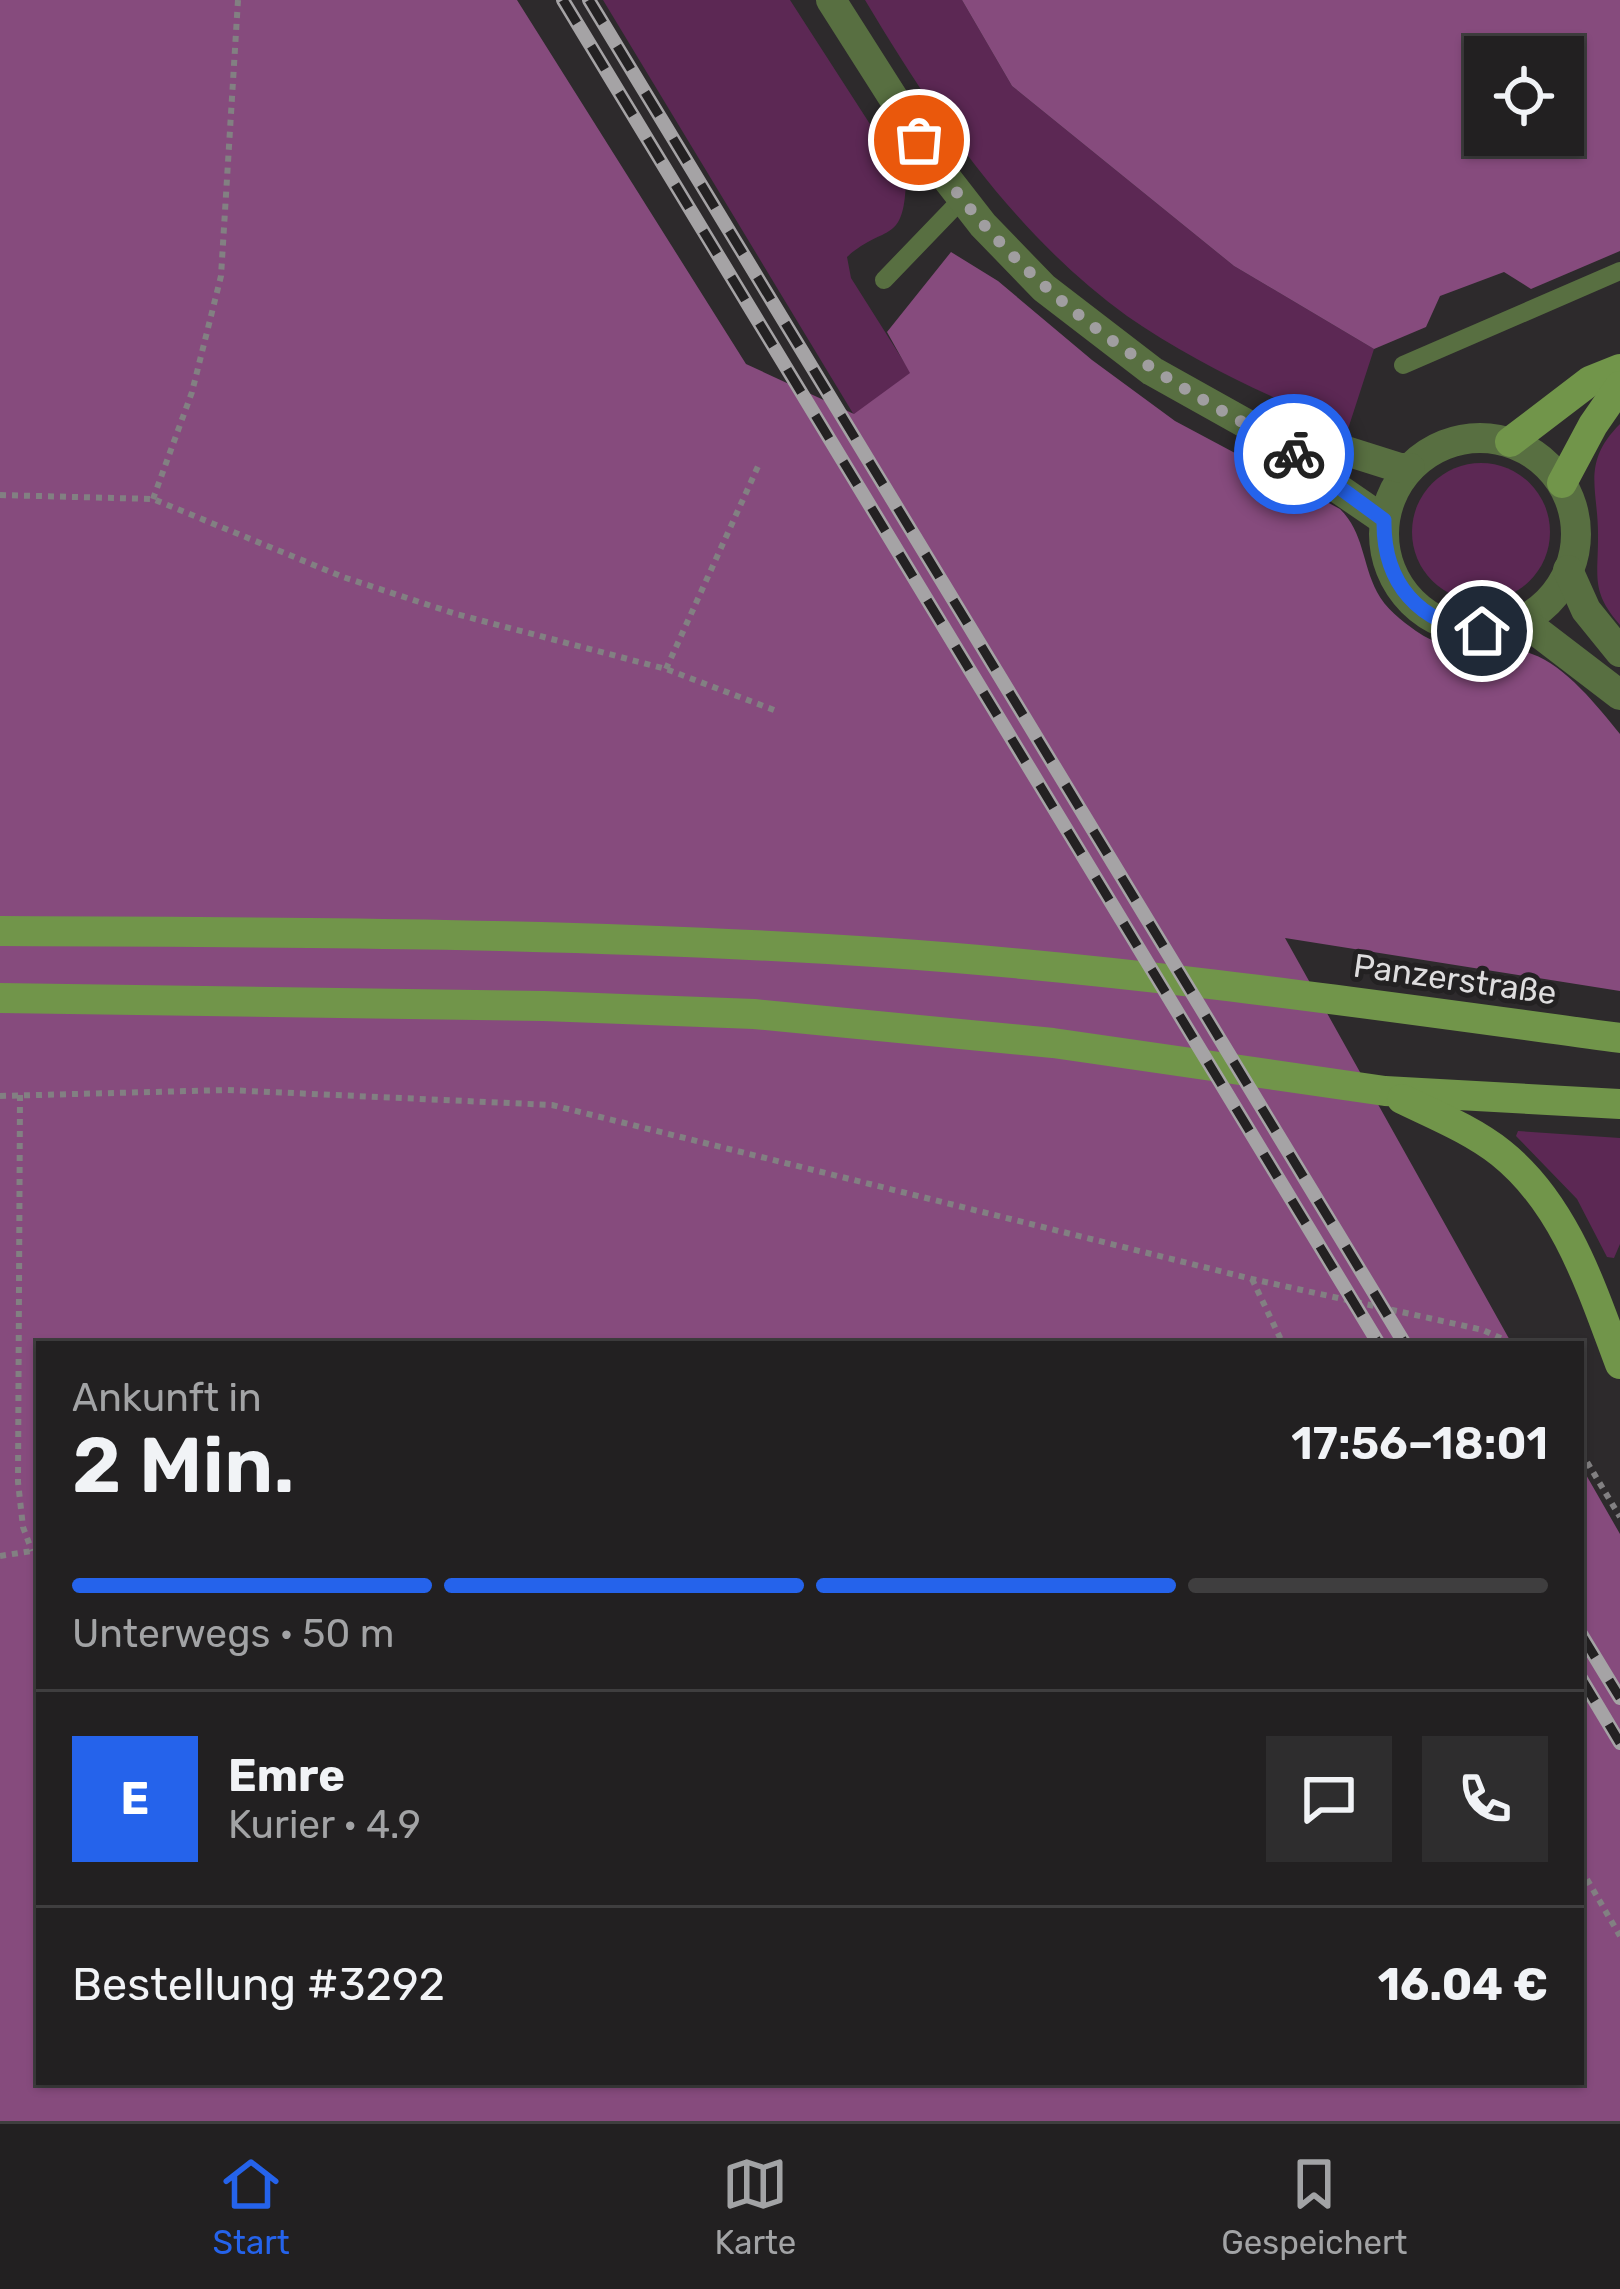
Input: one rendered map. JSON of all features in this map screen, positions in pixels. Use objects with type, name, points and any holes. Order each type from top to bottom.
[{"type":"main road","points":[[1510,442],[1590,381],[1620,369]]},
{"type":"main road","points":[[1562,483],[1620,386]]},
{"type":"main road","name":"Panzerstraße","points":[[0,931],[478,934],[764,946],[1072,968],[1620,1038]]},
{"type":"main road","points":[[0,998],[496,1004],[754,1014],[1053,1043],[1385,1091],[1620,1104]]},
{"type":"main road","points":[[1385,1091],[1500,1152],[1531,1181],[1586,1274],[1620,1364]]},
{"type":"street","points":[[831,0],[914,133],[962,199],[1044,288],[1101,335],[1194,397],[1286,446],[1304,465],[1384,520]]},
{"type":"street","points":[[1477,437],[1510,442],[1539,458],[1562,483],[1574,513],[1576,545],[1568,570],[1548,602],[1522,620],[1482,631],[1441,623],[1396,581],[1388,562],[1384,520],[1394,489],[1410,468],[1443,444],[1477,437]]},
{"type":"street","points":[[1286,446],[1324,444],[1400,469],[1410,468]]},
{"type":"street","points":[[1568,570],[1586,610],[1620,652]]},
{"type":"street","points":[[1522,620],[1620,695]]},
{"type":"lane","points":[[884,280],[962,199]]},
{"type":"lane","points":[[1402,365],[1620,272]]},
{"type":"path","points":[[153,499],[192,392],[220,276],[238,0]]},
{"type":"path","points":[[665,669],[760,462]]},
{"type":"path","points":[[0,495],[153,499],[343,577],[665,669],[774,710]]},
{"type":"path","points":[[0,1096],[227,1090],[552,1105],[1252,1279],[1483,1330],[1507,1341]]},
{"type":"path","points":[[0,1556],[35,1553],[23,1527],[18,1482],[20,1095]]},
{"type":"path","points":[[1252,1279],[1282,1341]]},
{"type":"path","points":[[1584,1457],[1620,1517]]},
{"type":"path","points":[[1584,1874],[1620,1936]]},
{"type":"shaded area","points":[[0,0],[517,0],[746,364],[854,414],[910,373],[887,332],[951,252],[998,281],[1092,360],[1175,421],[1340,509],[1354,528],[1380,598],[1416,631],[1446,645],[1532,654],[1580,688],[1620,734],[1620,991],[1285,938],[1510,1341],[36,1341],[36,2085],[1584,2085],[1584,1471],[1620,1534],[1620,2121],[0,2121]]},
{"type":"shaded area","points":[[603,0],[790,0],[906,180],[896,224],[847,257],[851,278],[911,373],[854,415]]},
{"type":"shaded area","points":[[865,0],[962,0],[1012,86],[1234,266],[1374,349],[1348,429],[1206,364],[1152,333],[1086,284],[980,172]]},
{"type":"shaded area","points":[[962,0],[1620,0],[1620,251],[1531,289],[1504,272],[1440,296],[1426,327],[1374,349],[1234,266],[1012,86]]},
{"type":"shaded area","points":[[1620,424],[1620,625],[1604,603],[1598,584],[1594,478],[1600,452]]},
{"type":"shaded area","points":[[1481,463],[1507,469],[1529,484],[1544,506],[1550,532],[1544,558],[1529,580],[1507,595],[1481,601],[1455,595],[1433,580],[1418,558],[1412,532],[1418,506],[1433,484],[1455,469]]},
{"type":"shaded area","points":[[1518,1131],[1620,1138],[1620,1244],[1614,1258],[1607,1257],[1577,1199],[1516,1136]]},
{"type":"railway","points":[[563,0],[1377,1341]]},
{"type":"railway","points":[[589,0],[1403,1341]]},
{"type":"railway","points":[[1584,1639],[1620,1698]]},
{"type":"railway","points":[[1584,1683],[1620,1743]]},
{"type":"way so far","points":[[919,140],[983,225],[1044,288],[1152,371],[1294,454]]},
{"type":"route","points":[[1294,454],[1384,520],[1388,562],[1408,598],[1441,623],[1482,631]]}]
